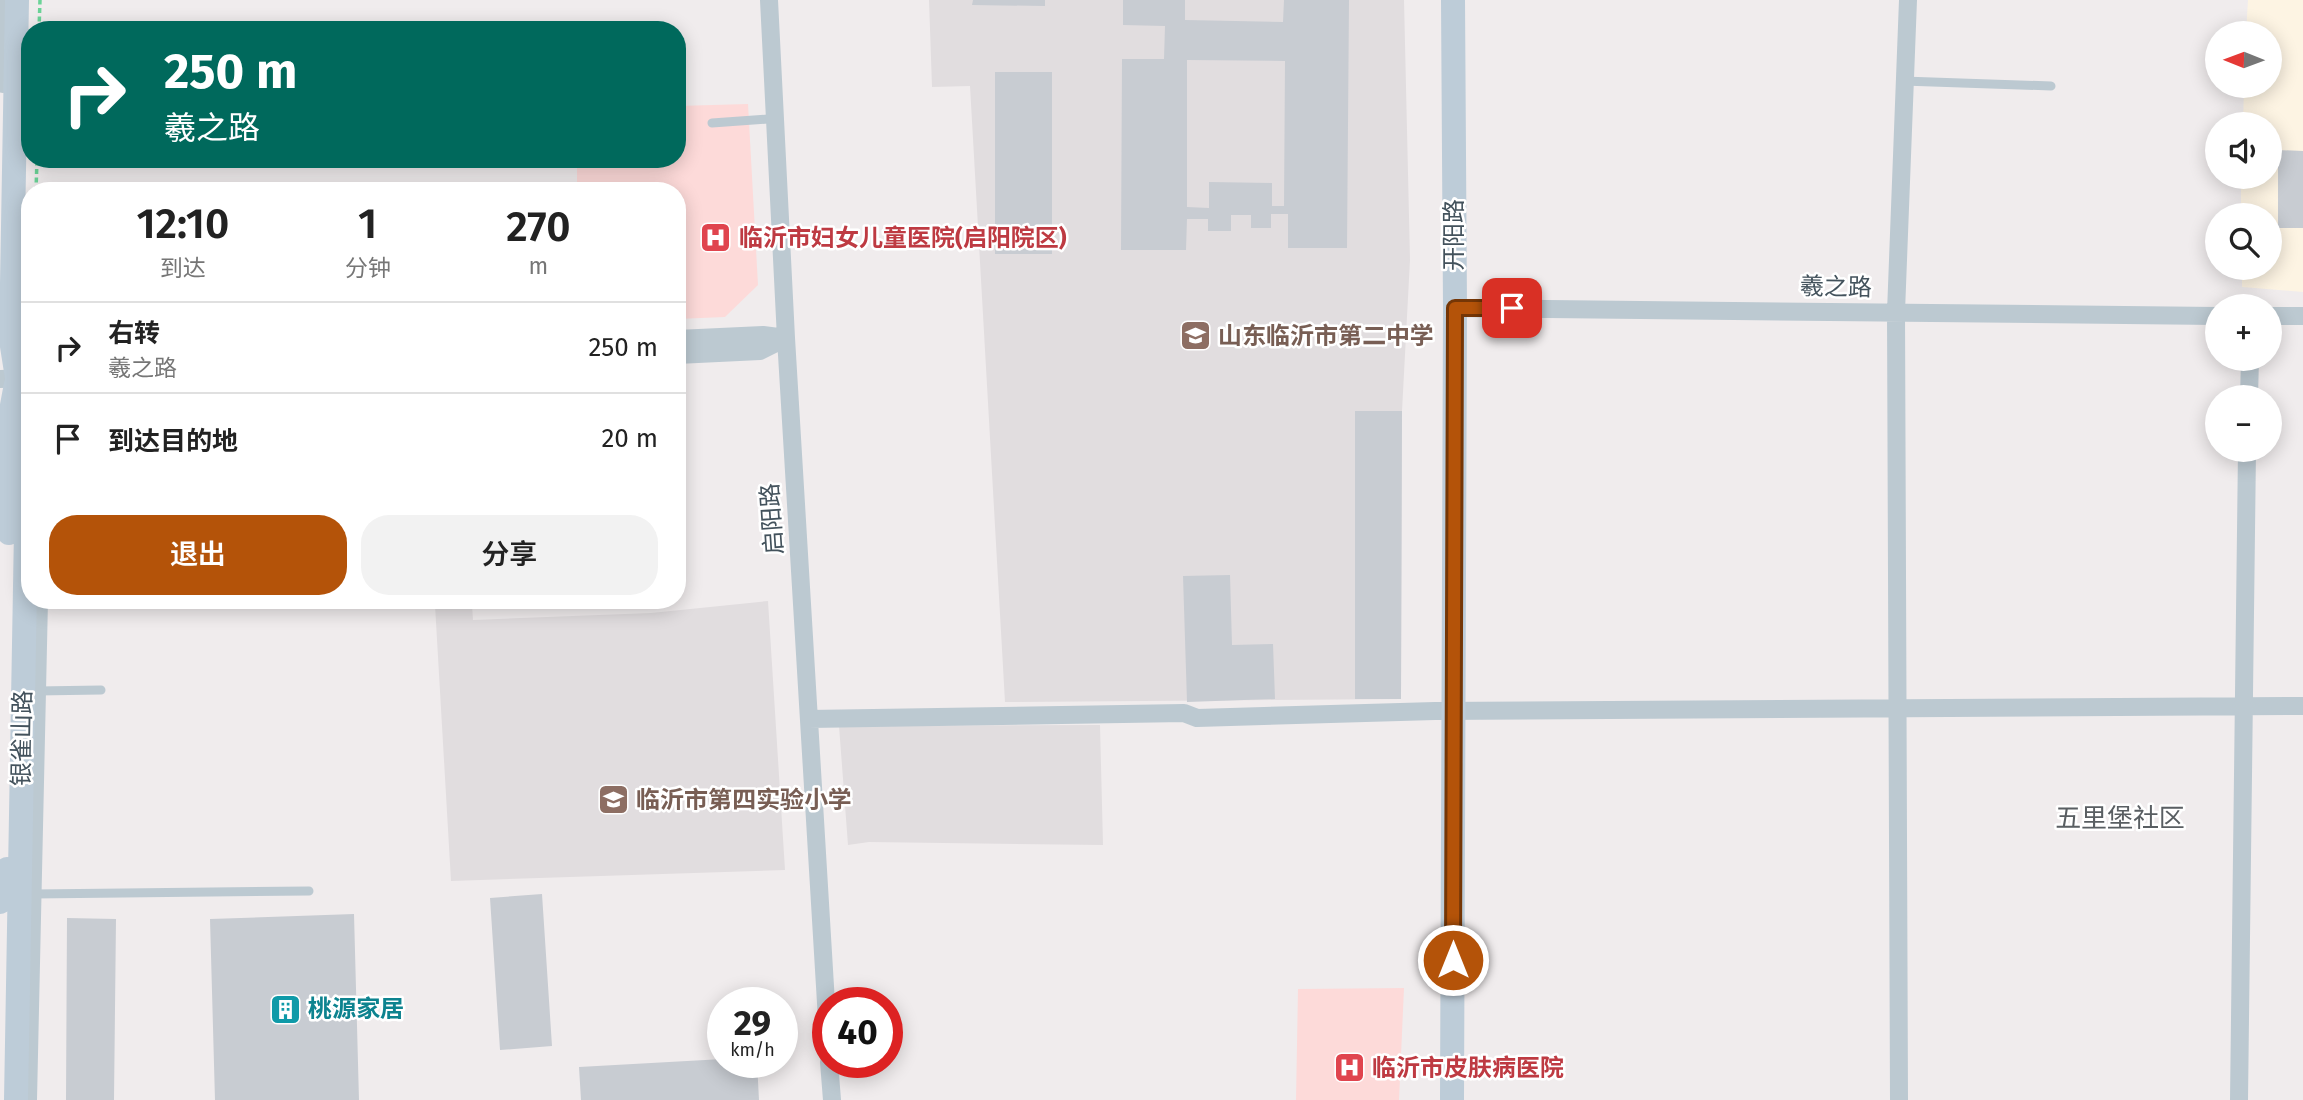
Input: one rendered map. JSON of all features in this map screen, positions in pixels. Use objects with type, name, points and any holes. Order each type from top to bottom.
[{"type":"main road","name":"银雀山路","points":[[29,21],[30,0]]},
{"type":"main road","points":[[30,0],[30,21]]},
{"type":"main road","name":"开阳路","points":[[1452,1100],[1455,308],[1453,0]]},
{"type":"main road","name":"银雀山路","points":[[19,383],[11,326],[21,154]]},
{"type":"main road","name":"银雀山路","points":[[16,1100],[10,416],[19,383],[21,361]]},
{"type":"main road","name":"银雀山路","points":[[2,1100],[13,863],[30,691],[29,609]]},
{"type":"main road","points":[[13,863],[34,900]]},
{"type":"main road","points":[[0,902],[13,863]]},
{"type":"street","points":[[0,412],[19,383],[1,340],[0,322],[4,0]]},
{"type":"street","name":"启阳路","points":[[768,0],[771,112],[825,987]]},
{"type":"street","points":[[1899,1100],[1896,313],[1908,0]]},
{"type":"street","name":"羲之路","points":[[1455,308],[2205,316]]},
{"type":"street","points":[[2282,316],[2303,316]]},
{"type":"street","points":[[686,339],[763,335],[786,338]]},
{"type":"street","points":[[686,355],[760,351],[786,338]]},
{"type":"street","points":[[2239,1100],[2247,462]]},
{"type":"street","points":[[28,1100],[34,900],[30,691],[38,609]]},
{"type":"street","points":[[809,719],[1184,713],[1197,718],[1454,711],[2303,706]]},
{"type":"street","points":[[830,1078],[832,1100]]},
{"type":"lane","points":[[1903,81],[2051,86]]},
{"type":"lane","points":[[712,123],[771,112]]},
{"type":"lane","points":[[30,691],[102,690]]},
{"type":"lane","points":[[34,900],[309,891]]},
{"type":"path","points":[[30,0],[36,21]]},
{"type":"shaded area","name":"山东临沂市第二中学","points":[[929,0],[1404,0],[1410,260],[1402,411],[1401,699],[1005,702],[970,86],[932,87]]},
{"type":"shaded area","points":[[2248,0],[2303,0],[2303,292],[2242,287],[2242,280],[2282,280],[2282,203],[2241,203],[2241,189],[2282,189],[2282,112],[2243,112],[2244,98],[2282,98],[2282,21],[2247,21]]},
{"type":"shaded area","name":"临沂市妇女儿童医院(启阳院区)","points":[[748,104],[758,285],[725,317],[686,319],[686,182],[577,182],[577,168],[686,168],[686,106]]},
{"type":"shaded area","name":"临沂市第四实验小学","points":[[768,601],[785,870],[451,881],[435,609],[472,609],[473,620],[651,613]]},
{"type":"shaded area","name":"临沂市第四实验小学","points":[[1100,725],[1103,845],[869,842],[848,845],[839,726]]},
{"type":"shaded area","name":"临沂市皮肤病医院","points":[[1404,988],[1399,1100],[1296,1100],[1298,989]]},
{"type":"building","points":[[973,0],[1045,0],[1045,6],[972,5]]},
{"type":"building","points":[[1123,0],[1185,0],[1185,20],[1283,22],[1284,0],[1349,0],[1347,248],[1288,248],[1288,214],[1271,214],[1271,228],[1251,228],[1251,215],[1231,215],[1231,231],[1208,231],[1208,219],[1187,219],[1186,250],[1121,250],[1122,59],[1164,59],[1165,26],[1123,25]],"holes":[[[1187,60],[1285,61],[1284,206],[1272,206],[1272,183],[1209,182],[1209,208],[1187,207]]]},
{"type":"building","points":[[995,72],[1052,72],[1052,254],[995,254]]},
{"type":"building","points":[[2282,150],[2303,151],[2303,228],[2282,228],[2282,203],[2278,203],[2278,189],[2282,189]]},
{"type":"building","points":[[1355,411],[1402,411],[1401,699],[1355,699]]},
{"type":"building","points":[[1230,575],[1232,645],[1273,644],[1275,699],[1187,702],[1183,576]]},
{"type":"building","points":[[542,894],[552,1046],[500,1050],[490,898]]},
{"type":"building","name":"桃源家居","points":[[354,914],[359,1100],[215,1100],[210,919]]},
{"type":"building","points":[[67,918],[116,919],[114,1100],[66,1100]]},
{"type":"building","points":[[707,1060],[707,1078],[758,1078],[759,1100],[581,1100],[579,1067]]},
{"type":"place","name":"临沂市妇女儿童医院(启阳院区)","points":[[716,238]]},
{"type":"place","name":"山东临沂市第二中学","points":[[1195,336]]},
{"type":"place","name":"临沂市第四实验小学","points":[[613,800]]},
{"type":"place","name":"桃源家居","points":[[285,1009]]},
{"type":"place","name":"临沂市皮肤病医院","points":[[1349,1068]]},
{"type":"district","name":"五里堡社区","points":[[2120,818]]},
{"type":"route","points":[[1453,960],[1455,308],[1512,308]]}]
